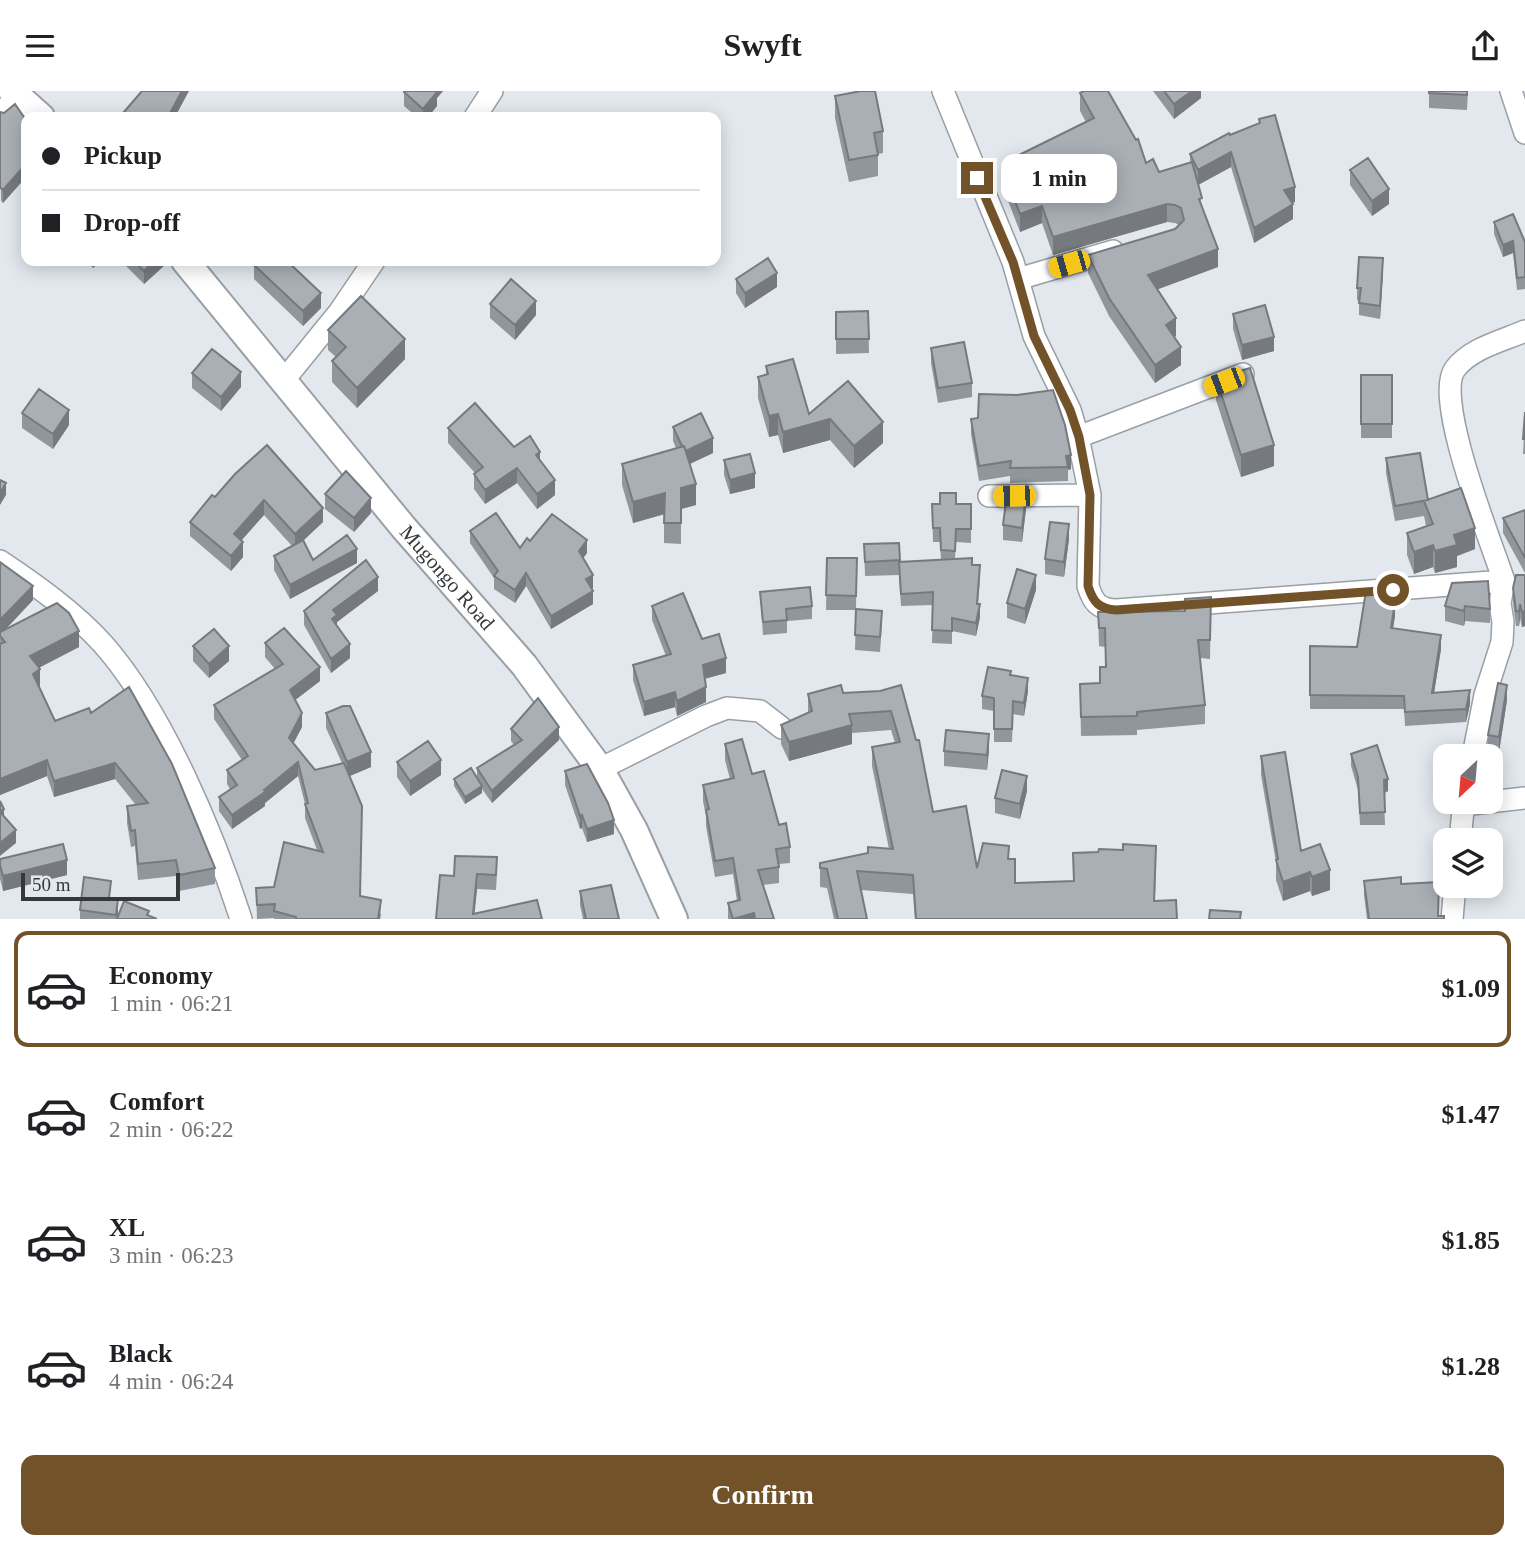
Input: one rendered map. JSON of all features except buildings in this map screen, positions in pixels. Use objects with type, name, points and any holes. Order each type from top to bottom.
[{"type":"street","points":[[478,112],[492,91]]},
{"type":"street","points":[[943,91],[1018,279],[1034,336],[1070,410],[1079,437],[1090,495],[1088,586],[1091,598],[1097,606],[1105,610],[1504,581]]},
{"type":"street","points":[[1511,91],[1525,133]]},
{"type":"street","points":[[10,100],[32,112]]},
{"type":"street","points":[[1018,279],[1133,246]]},
{"type":"street","name":"Mugongo Road","points":[[189,266],[404,528],[524,665],[600,769],[634,830],[674,919]]},
{"type":"street","points":[[284,380],[340,311],[371,266]]},
{"type":"street","points":[[1475,744],[1485,695],[1502,642],[1500,603],[1504,581],[1459,450],[1449,385],[1453,372],[1463,360],[1476,351],[1525,331]]},
{"type":"street","points":[[1079,437],[1248,372]]},
{"type":"street","points":[[989,496],[1090,495]]},
{"type":"street","points":[[0,561],[33,583],[67,611],[102,643],[125,672],[158,726],[185,779],[213,840],[241,919]]},
{"type":"street","points":[[600,769],[727,708],[760,711],[782,728]]},
{"type":"street","points":[[1503,800],[1525,799]]},
{"type":"street","points":[[1452,919],[1454,898]]},
{"type":"route","points":[[977,178],[1013,262],[1034,336],[1058,383],[1079,437],[1090,495],[1088,586],[1091,598],[1097,606],[1105,610],[1116,610],[1393,590]]}]
